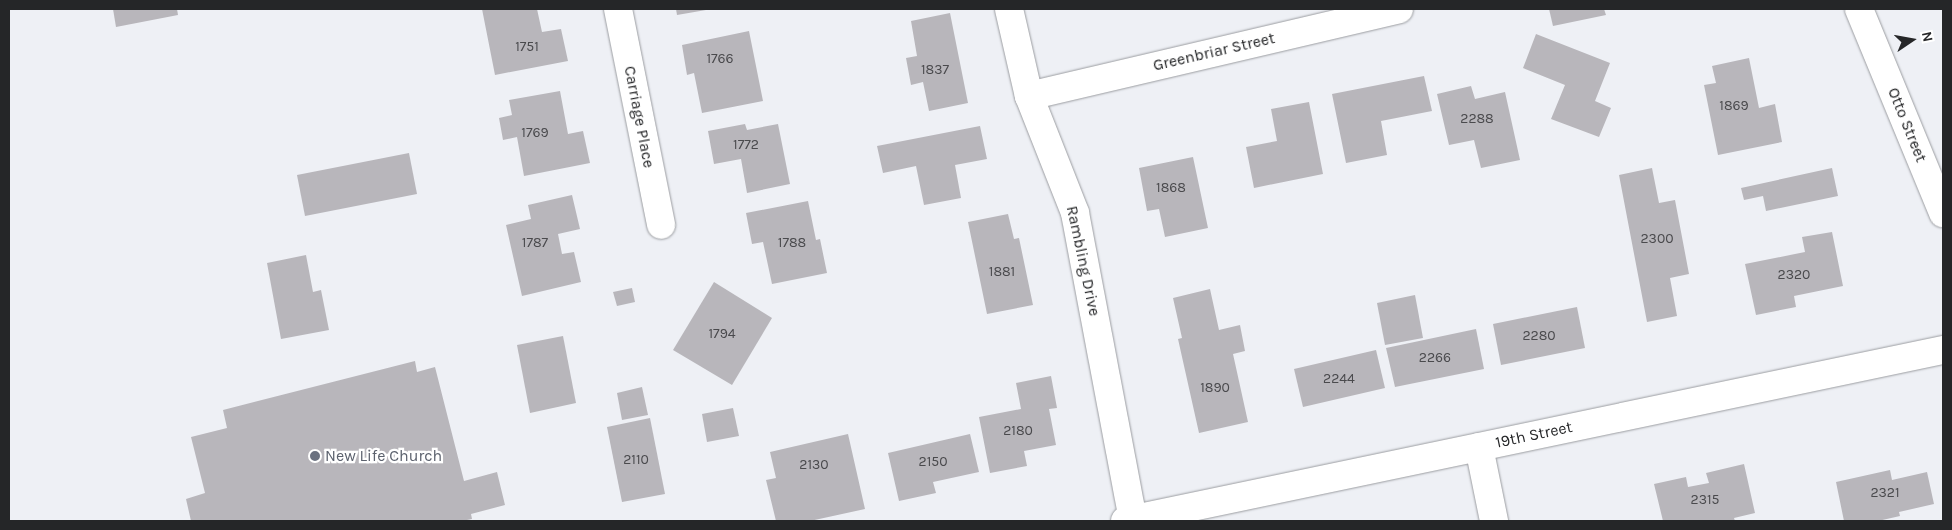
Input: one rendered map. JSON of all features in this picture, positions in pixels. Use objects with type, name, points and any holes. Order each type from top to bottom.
[{"type":"street","name":"Carriage Place","points":[[618,9],[661,225]]},
{"type":"street","name":"Rambling Drive","points":[[1009,9],[1029,96],[1075,212],[1129,520]]},
{"type":"street","name":"Greenbriar Street","points":[[1029,96],[1399,9]]},
{"type":"street","name":"Otto Street","points":[[1859,9],[1943,213]]},
{"type":"street","name":"19th Street","points":[[1129,520],[1943,350]]},
{"type":"street","points":[[1479,447],[1494,521]]},
{"type":"building","points":[[113,9],[177,9],[178,15],[116,27]]},
{"type":"building","points":[[482,9],[537,9],[542,32],[561,29],[568,61],[495,75]]},
{"type":"building","points":[[676,9],[706,9],[706,10],[677,15]]},
{"type":"building","points":[[1549,9],[1604,9],[1606,15],[1553,26]]},
{"type":"building","points":[[950,13],[968,103],[929,111],[923,82],[911,85],[906,58],[917,56],[911,21]]},
{"type":"building","points":[[749,31],[763,101],[702,113],[694,73],[687,75],[682,45]]},
{"type":"building","points":[[1536,34],[1610,63],[1595,101],[1611,108],[1599,137],[1551,119],[1565,85],[1523,68]]},
{"type":"building","points":[[1749,58],[1759,108],[1775,104],[1782,142],[1718,155],[1704,85],[1716,83],[1712,66]]},
{"type":"building","points":[[1424,76],[1432,111],[1381,121],[1387,155],[1346,163],[1332,94]]},
{"type":"building","points":[[1471,86],[1475,99],[1505,92],[1520,160],[1481,168],[1474,140],[1449,145],[1437,94]]},
{"type":"building","points":[[560,91],[568,134],[583,131],[590,163],[524,176],[517,137],[503,140],[499,118],[512,115],[509,100]]},
{"type":"building","points":[[1309,102],[1323,174],[1254,188],[1246,147],[1277,141],[1271,109]]},
{"type":"building","points":[[745,124],[747,130],[778,124],[790,184],[747,193],[741,159],[714,164],[708,131]]},
{"type":"building","points":[[980,126],[987,159],[955,165],[961,198],[924,205],[916,166],[883,173],[877,146]]},
{"type":"building","points":[[409,153],[417,194],[305,216],[297,175]]},
{"type":"building","points":[[1193,157],[1208,228],[1165,237],[1159,209],[1147,211],[1139,168]]},
{"type":"building","points":[[1652,168],[1659,203],[1675,200],[1689,274],[1670,278],[1677,316],[1647,322],[1619,175]]},
{"type":"building","points":[[1832,168],[1838,196],[1766,211],[1763,196],[1744,200],[1741,188]]},
{"type":"building","points":[[572,195],[580,229],[558,234],[562,254],[574,252],[581,282],[522,296],[506,225],[531,219],[528,205]]},
{"type":"building","points":[[808,201],[816,240],[820,239],[827,273],[772,284],[763,242],[752,244],[746,213]]},
{"type":"building","points":[[1008,214],[1014,239],[1019,238],[1033,305],[987,314],[968,222]]},
{"type":"building","points":[[1832,232],[1843,286],[1794,296],[1796,307],[1756,315],[1745,264],[1805,252],[1802,237]]},
{"type":"building","points":[[306,255],[313,292],[321,290],[329,330],[281,339],[267,263]]},
{"type":"building","points":[[714,282],[772,318],[732,385],[673,350]]},
{"type":"building","points":[[632,288],[635,302],[617,306],[613,292]]},
{"type":"building","points":[[1210,289],[1219,330],[1240,325],[1245,351],[1233,354],[1248,422],[1199,433],[1178,339],[1182,338],[1173,298]]},
{"type":"building","points":[[1415,295],[1423,338],[1385,345],[1377,303]]},
{"type":"building","points":[[1577,307],[1585,348],[1501,365],[1493,324]]},
{"type":"building","points":[[1476,329],[1484,369],[1395,387],[1386,348]]},
{"type":"building","points":[[563,336],[576,403],[530,413],[517,345]]},
{"type":"building","points":[[1376,350],[1385,388],[1303,407],[1294,369]]},
{"type":"building","name":"New Life Church","points":[[415,361],[417,372],[435,367],[464,481],[497,472],[505,505],[471,514],[472,519],[462,521],[191,521],[186,499],[205,493],[191,437],[227,428],[223,410]]},
{"type":"building","points":[[1051,376],[1057,408],[1049,409],[1056,445],[1024,451],[1027,466],[990,473],[979,417],[1021,409],[1016,383]]},
{"type":"building","points":[[642,387],[648,415],[622,420],[617,393]]},
{"type":"building","points":[[733,408],[739,436],[707,442],[702,414]]},
{"type":"building","points":[[650,418],[665,494],[622,502],[607,427]]},
{"type":"building","points":[[848,434],[865,509],[810,521],[776,521],[766,480],[776,478],[770,452]]},
{"type":"building","points":[[970,434],[979,472],[933,482],[936,493],[899,501],[888,453]]},
{"type":"building","points":[[1744,464],[1755,513],[1734,518],[1735,521],[1663,521],[1654,484],[1686,477],[1688,487],[1709,483],[1706,473]]},
{"type":"building","points":[[1890,470],[1892,480],[1927,472],[1934,504],[1899,512],[1900,516],[1878,521],[1844,521],[1836,482]]},
{"type":"place","name":"New Life Church","points":[[315,456]]}]
